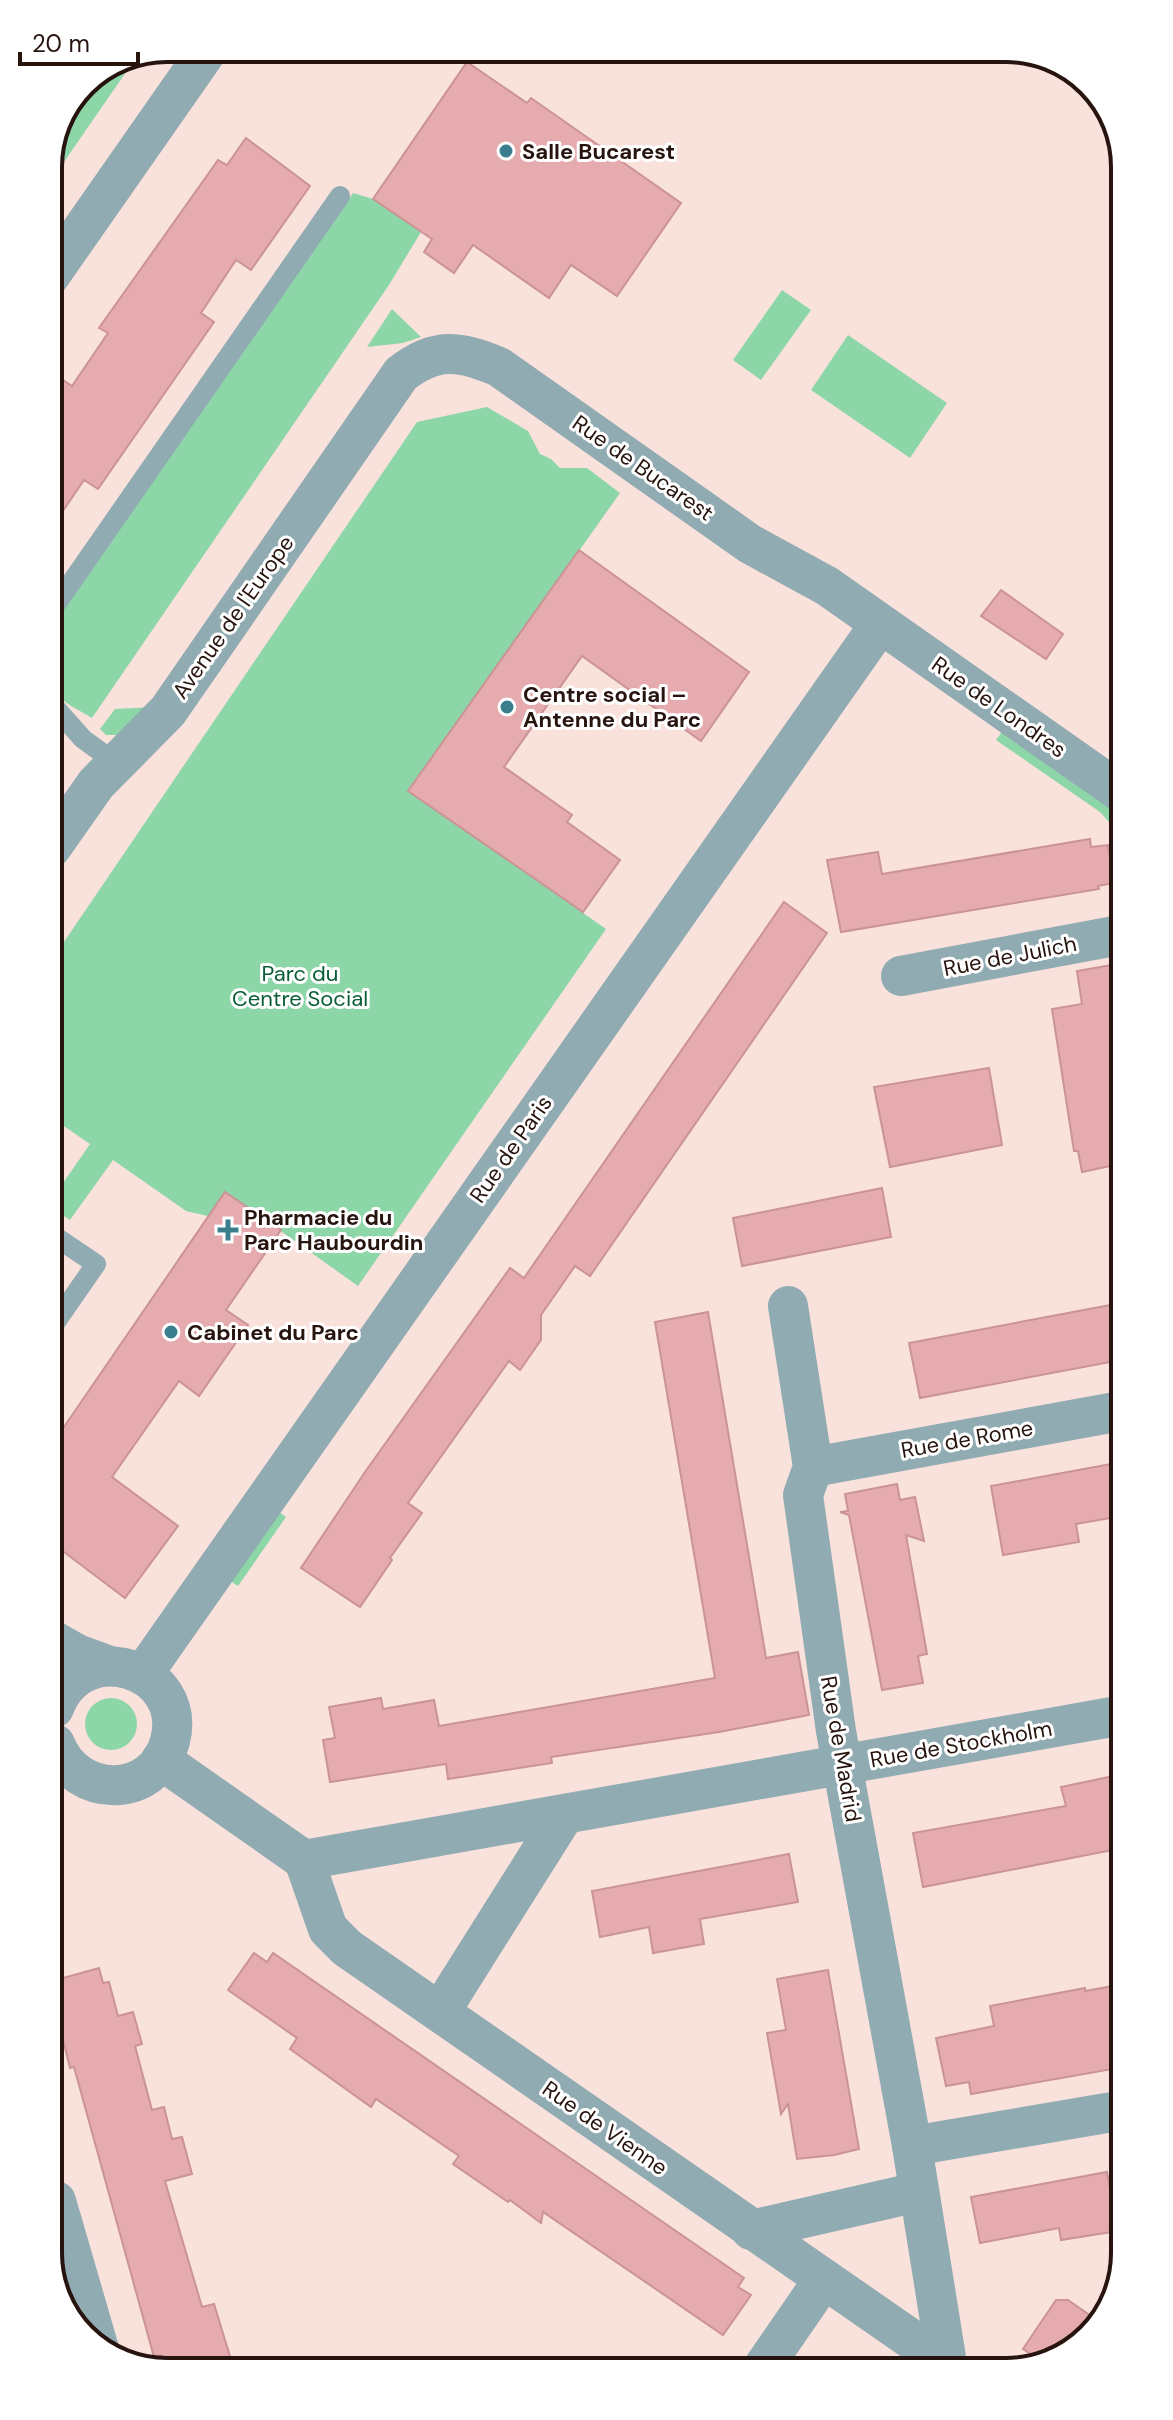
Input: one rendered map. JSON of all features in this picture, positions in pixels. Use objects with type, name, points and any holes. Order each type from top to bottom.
[{"type":"street","points":[[62,258],[199,62]]},
{"type":"street","name":"Rue de Bucarest","points":[[401,374],[424,358],[444,353],[469,354],[499,367],[750,544],[827,586],[880,624]]},
{"type":"street","name":"Avenue de l'Europe","points":[[62,832],[96,784],[168,711],[401,374]]},
{"type":"street","name":"Rue de Londres","points":[[880,624],[1111,785]]},
{"type":"street","name":"Rue de Paris","points":[[126,1670],[880,624]]},
{"type":"street","name":"Rue de Julich","points":[[901,976],[1111,937]]},
{"type":"street","name":"Rue de Madrid","points":[[788,1306],[813,1467],[803,1495],[842,1765],[912,2146],[946,2358]]},
{"type":"street","name":"Rue de Rome","points":[[813,1467],[1111,1413]]},
{"type":"street","points":[[62,1646],[77,1654],[126,1670],[160,1691],[170,1713],[171,1737],[161,1760],[143,1777],[118,1786],[93,1783],[62,1773]]},
{"type":"street","points":[[62,1693],[75,1678],[92,1669],[126,1670]]},
{"type":"street","name":"Rue de Stockholm","points":[[304,1860],[1111,1717]]},
{"type":"street","points":[[161,1760],[304,1860]]},
{"type":"street","points":[[440,2012],[564,1815]]},
{"type":"street","name":"Rue de Vienne","points":[[304,1860],[328,1929],[347,1948],[938,2358]]},
{"type":"street","points":[[912,2146],[1111,2112]]},
{"type":"street","points":[[751,2230],[918,2192]]},
{"type":"street","points":[[62,2225],[85,2318]]},
{"type":"street","points":[[770,2358],[824,2279]]},
{"type":"lane","points":[[62,596],[340,196]]},
{"type":"lane","points":[[62,715],[83,739],[116,763]]},
{"type":"lane","points":[[62,1241],[96,1264],[62,1313]]},
{"type":"green space","points":[[128,70],[62,165],[70,127],[80,109],[93,93]]},
{"type":"green space","points":[[353,193],[373,199],[421,232],[389,285],[92,718],[62,699],[62,612]]},
{"type":"green space","points":[[782,290],[811,310],[761,380],[733,360]]},
{"type":"green space","points":[[392,309],[421,337],[403,343],[367,347]]},
{"type":"green space","points":[[848,335],[947,403],[910,458],[811,390]]},
{"type":"green space","name":"Parc du Centre Social","points":[[487,407],[528,431],[540,454],[560,468],[587,468],[620,493],[409,791],[606,929],[358,1286],[226,1192],[208,1216],[186,1211],[113,1160],[70,1220],[62,1215],[62,1185],[90,1144],[62,1125],[62,945],[417,422]]},
{"type":"green space","points":[[154,707],[127,735],[106,735],[100,729],[115,709]]},
{"type":"green space","points":[[1004,729],[1111,805],[1111,825],[1100,812],[996,740]]},
{"type":"green space","points":[[275,1509],[286,1517],[238,1586],[227,1579]]},
{"type":"green space","points":[[111,1698],[130,1705],[137,1724],[130,1743],[111,1750],[92,1743],[85,1724],[92,1705]]},
{"type":"building","name":"Salle Bucarest","points":[[467,62],[527,103],[531,98],[681,203],[617,296],[571,265],[549,298],[473,245],[454,273],[424,252],[432,239],[373,199]]},
{"type":"building","points":[[246,138],[310,186],[251,270],[236,260],[201,313],[214,322],[98,489],[84,480],[62,512],[62,381],[72,386],[108,333],[99,328],[218,160],[227,165]]},
{"type":"building","name":"Centre social – Antenne du Parc","points":[[579,550],[749,672],[701,741],[582,656],[504,767],[572,815],[567,822],[620,860],[583,912],[408,791]]},
{"type":"building","points":[[1001,590],[1063,634],[1046,659],[981,616]]},
{"type":"building","points":[[1090,839],[1091,847],[1108,845],[1111,864],[1111,884],[1098,886],[1099,889],[841,932],[827,860],[878,852],[882,874]]},
{"type":"building","points":[[784,902],[827,933],[590,1276],[575,1266],[541,1315],[541,1340],[520,1370],[509,1361],[408,1503],[422,1513],[360,1607],[301,1568],[510,1268],[524,1278]]},
{"type":"building","points":[[1111,965],[1111,1166],[1082,1172],[1078,1151],[1074,1151],[1052,1009],[1082,1004],[1077,971]]},
{"type":"building","points":[[989,1068],[1002,1145],[890,1167],[874,1087]]},
{"type":"building","points":[[882,1188],[891,1237],[742,1266],[733,1218]]},
{"type":"building","points":[[225,1192],[281,1230],[226,1310],[248,1325],[199,1396],[179,1381],[112,1477],[178,1526],[125,1598],[62,1552],[62,1430]]},
{"type":"building","points":[[1111,1305],[1111,1362],[920,1398],[909,1343]]},
{"type":"building","points":[[708,1312],[766,1658],[798,1652],[809,1715],[551,1757],[552,1763],[448,1779],[446,1764],[330,1782],[323,1740],[335,1738],[329,1707],[381,1698],[383,1709],[434,1700],[439,1726],[715,1678],[655,1322]]},
{"type":"building","points":[[1111,1464],[1111,1518],[1076,1524],[1079,1542],[1003,1555],[991,1486]]},
{"type":"building","points":[[897,1484],[900,1500],[915,1497],[924,1541],[906,1535],[927,1654],[918,1656],[923,1683],[882,1690],[849,1515],[840,1512],[848,1511],[845,1494]]},
{"type":"building","points":[[1111,1777],[1111,1850],[923,1887],[913,1833],[1066,1806],[1061,1787]]},
{"type":"building","points":[[789,1854],[798,1902],[700,1919],[704,1944],[653,1953],[649,1927],[600,1937],[592,1891]]},
{"type":"building","points":[[254,1953],[267,1962],[273,1953],[744,2278],[738,2287],[751,2295],[723,2335],[543,2212],[541,2223],[510,2200],[508,2202],[453,2164],[459,2156],[376,2099],[371,2107],[290,2049],[297,2038],[228,1990]]},
{"type":"building","points":[[99,1968],[103,1983],[109,1982],[118,2016],[133,2012],[142,2044],[135,2046],[152,2110],[164,2107],[172,2139],[182,2137],[192,2174],[165,2181],[202,2307],[214,2304],[231,2358],[154,2357],[74,2067],[70,2068],[62,2035],[62,1978]]},
{"type":"building","points":[[828,1970],[859,2149],[797,2159],[788,2104],[781,2114],[767,2033],[786,2030],[777,1979]]},
{"type":"building","points":[[1111,1986],[1111,2069],[971,2094],[969,2082],[946,2086],[936,2038],[994,2026],[990,2006],[1085,1988],[1085,1991]]},
{"type":"building","points":[[1107,2172],[1111,2188],[1111,2232],[1061,2240],[1059,2228],[980,2243],[971,2197]]},
{"type":"building","points":[[1056,2300],[1068,2300],[1090,2315],[1059,2344],[1031,2355],[1023,2349]]},
{"type":"place","name":"Salle Bucarest","points":[[506,151]]},
{"type":"place","name":"Centre social – Antenne du Parc","points":[[507,707]]},
{"type":"place","name":"Pharmacie du Parc Haubourdin","points":[[228,1230]]},
{"type":"place","name":"Cabinet du Parc","points":[[171,1332]]}]
